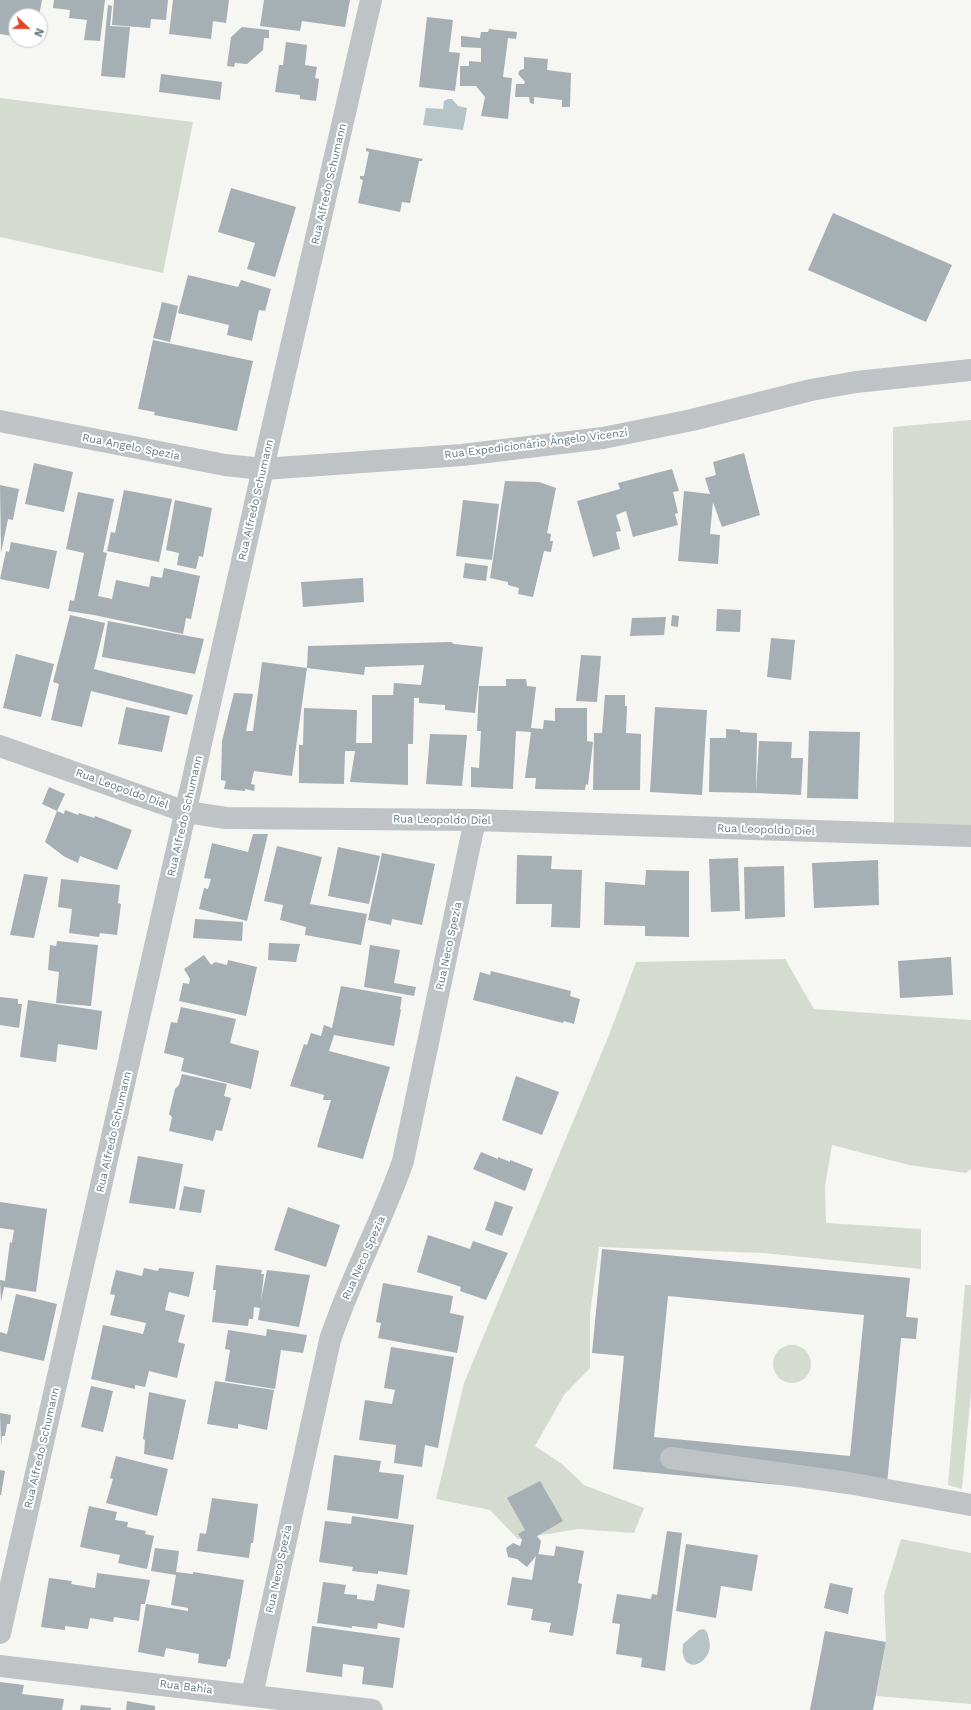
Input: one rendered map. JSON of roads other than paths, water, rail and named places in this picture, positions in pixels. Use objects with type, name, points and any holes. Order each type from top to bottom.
[{"type":"street","name":"Rua Alfredo Schumann","points":[[0,1633],[263,469],[372,0]]},
{"type":"street","name":"Rua Expedicionário Ângelo Vicenzi","points":[[263,469],[462,455],[603,438],[692,420],[811,390],[856,382],[971,370]]},
{"type":"street","name":"Rua Angelo Spezia","points":[[0,421],[225,465],[263,469]]},
{"type":"street","name":"Rua Leopoldo Diel","points":[[0,746],[186,812],[226,818],[475,820],[971,836]]},
{"type":"street","name":"Rua Neco Spezia","points":[[252,1695],[330,1340],[337,1318],[389,1200],[403,1161],[475,820]]},
{"type":"street","points":[[671,1458],[848,1483],[971,1505]]},
{"type":"street","name":"Rua Bahia","points":[[0,1666],[372,1710]]}]
